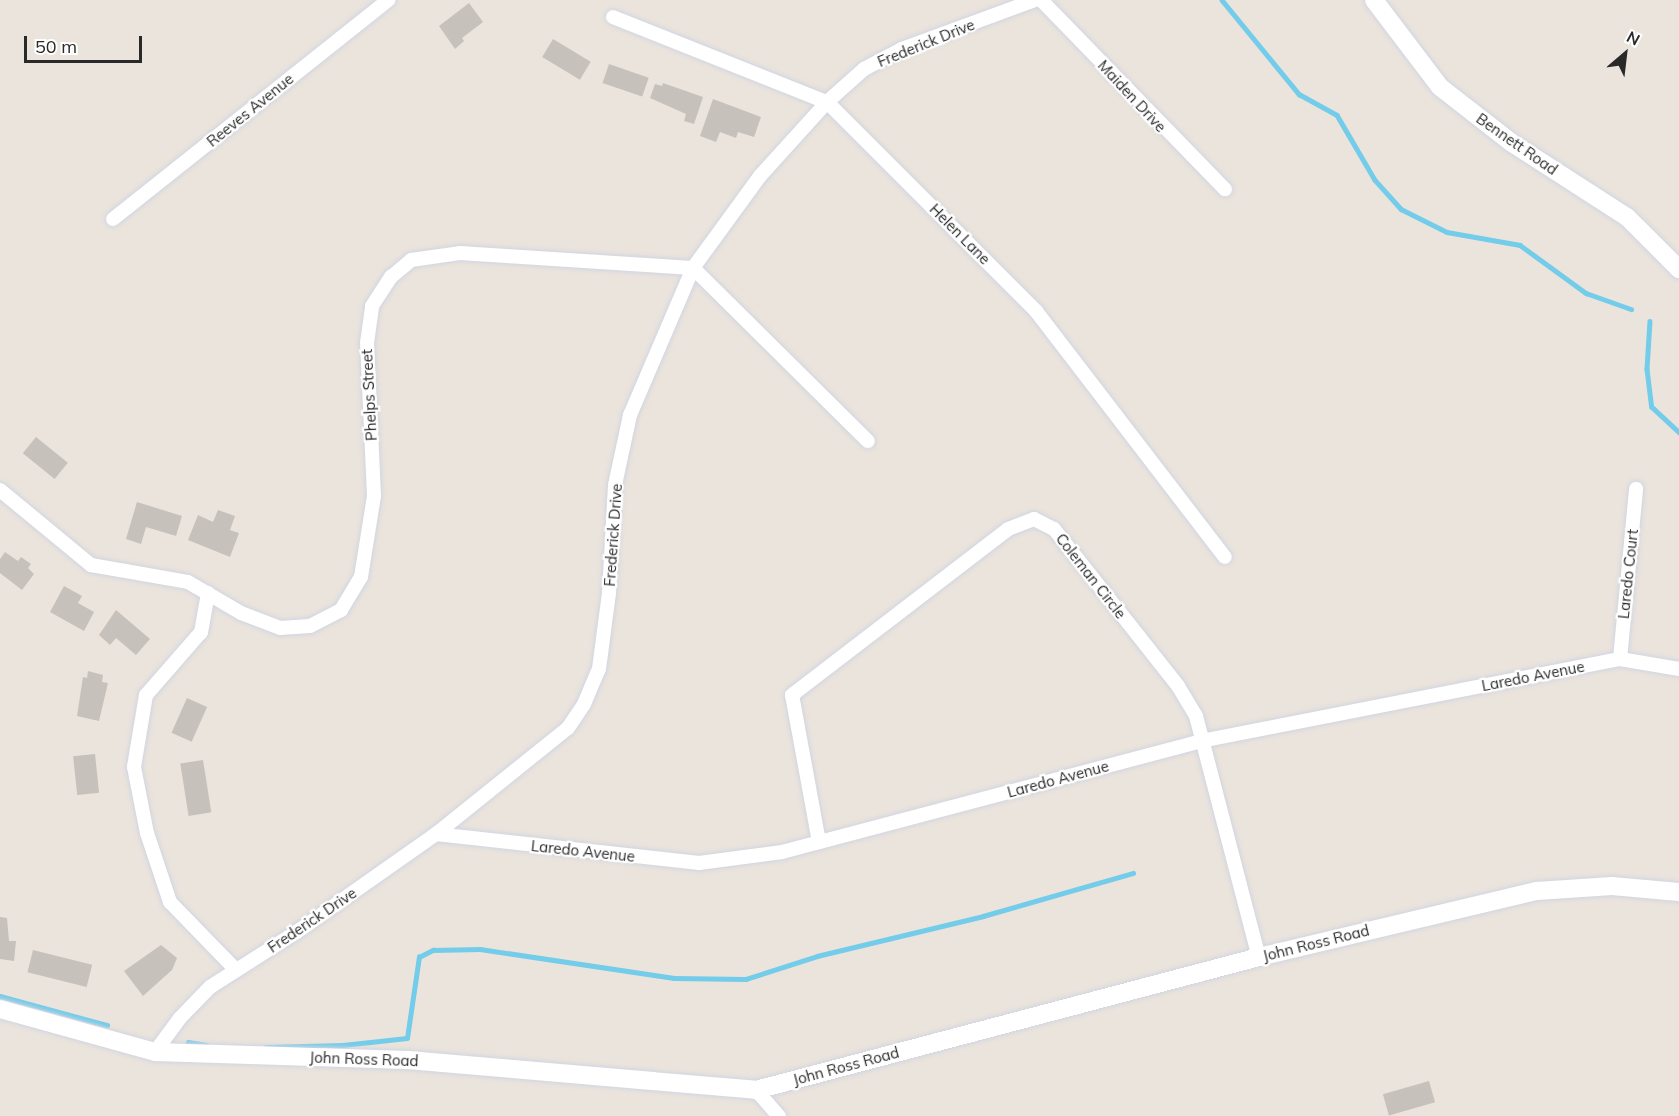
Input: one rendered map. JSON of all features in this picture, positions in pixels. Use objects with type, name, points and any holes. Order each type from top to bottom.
[{"type":"street","name":"Reeves Avenue","points":[[113,219],[388,0]]},
{"type":"street","name":"Frederick Drive","points":[[155,1052],[180,1018],[210,987],[436,834],[568,728],[584,704],[599,669],[605,636],[615,485],[630,415],[693,268],[760,176],[827,102],[864,69],[902,49],[1035,0]]},
{"type":"street","name":"Maiden Drive","points":[[1041,0],[1225,189]]},
{"type":"street","name":"Bennett Road","points":[[1374,0],[1440,87],[1512,143],[1627,217],[1679,269]]},
{"type":"street","name":"Helen Lane","points":[[613,17],[827,102],[1036,311],[1225,556]]},
{"type":"street","name":"Phelps Street","points":[[0,490],[91,565],[188,582],[280,628],[310,626],[340,610],[362,577],[374,496],[368,334],[372,306],[391,277],[411,260],[460,253],[693,268]]},
{"type":"street","points":[[693,268],[868,441]]},
{"type":"street","name":"Laredo Court","points":[[1620,659],[1636,489]]},
{"type":"street","name":"Coleman Circle","points":[[819,842],[792,695],[1008,529],[1034,519],[1054,530],[1178,686],[1196,716],[1259,957]]},
{"type":"street","points":[[208,593],[201,632],[146,695],[134,767],[147,833],[170,902],[236,970]]},
{"type":"street","name":"Laredo Avenue","points":[[436,834],[699,863],[782,852],[1201,741],[1620,659],[1679,669]]},
{"type":"street","name":"John Ross Road","points":[[0,1009],[155,1052],[408,1059],[756,1090],[1259,957],[1537,891],[1612,886],[1679,892]]},
{"type":"street","points":[[756,1090],[779,1116]]},
{"type":"building","points":[[469,3],[483,22],[462,38],[464,41],[455,49],[439,26]]},
{"type":"building","points":[[553,39],[591,62],[580,80],[542,57]]},
{"type":"building","points":[[609,64],[649,78],[642,97],[602,83]]},
{"type":"building","points":[[663,83],[703,97],[694,124],[684,121],[686,114],[650,98],[655,84],[662,86]]},
{"type":"building","points":[[713,99],[761,117],[754,137],[738,132],[736,138],[720,132],[716,142],[700,136]]},
{"type":"building","points":[[36,437],[68,463],[55,479],[23,453]]},
{"type":"building","points":[[137,502],[182,516],[176,536],[146,527],[141,544],[126,539]]},
{"type":"building","points":[[218,510],[235,516],[230,530],[239,533],[230,557],[188,540],[198,515],[213,522]]},
{"type":"building","points":[[5,552],[18,561],[21,557],[31,564],[28,568],[34,574],[22,590],[0,573],[0,559]]},
{"type":"building","points":[[64,586],[82,596],[78,603],[94,612],[84,631],[50,612]]},
{"type":"building","points":[[116,610],[150,639],[136,655],[116,638],[110,645],[99,635]]},
{"type":"building","points":[[88,671],[103,675],[102,682],[108,683],[99,721],[77,716],[83,677],[87,678]]},
{"type":"building","points":[[187,698],[207,707],[192,742],[172,733]]},
{"type":"building","points":[[95,754],[99,793],[77,795],[73,756]]},
{"type":"building","points":[[203,760],[211,812],[189,816],[180,764]]},
{"type":"building","points":[[0,917],[7,918],[9,941],[16,941],[14,961],[0,959]]},
{"type":"building","points":[[161,945],[177,958],[172,970],[143,996],[124,971]]},
{"type":"building","points":[[33,950],[92,965],[87,987],[27,972]]},
{"type":"building","points":[[1429,1081],[1435,1102],[1389,1115],[1383,1094]]},
{"type":"waterway","points":[[1222,0],[1299,94],[1337,115],[1375,180],[1401,209],[1447,232],[1520,245],[1586,293],[1631,309]]},
{"type":"waterway","points":[[1650,321],[1647,369],[1652,407],[1679,432]]},
{"type":"waterway","points":[[266,1047],[343,1045],[407,1038],[419,957],[433,950],[480,949],[674,978],[746,979],[817,956],[983,916],[1133,873]]},
{"type":"waterway","points":[[0,996],[107,1025]]},
{"type":"waterway","points":[[188,1042],[206,1045]]}]
